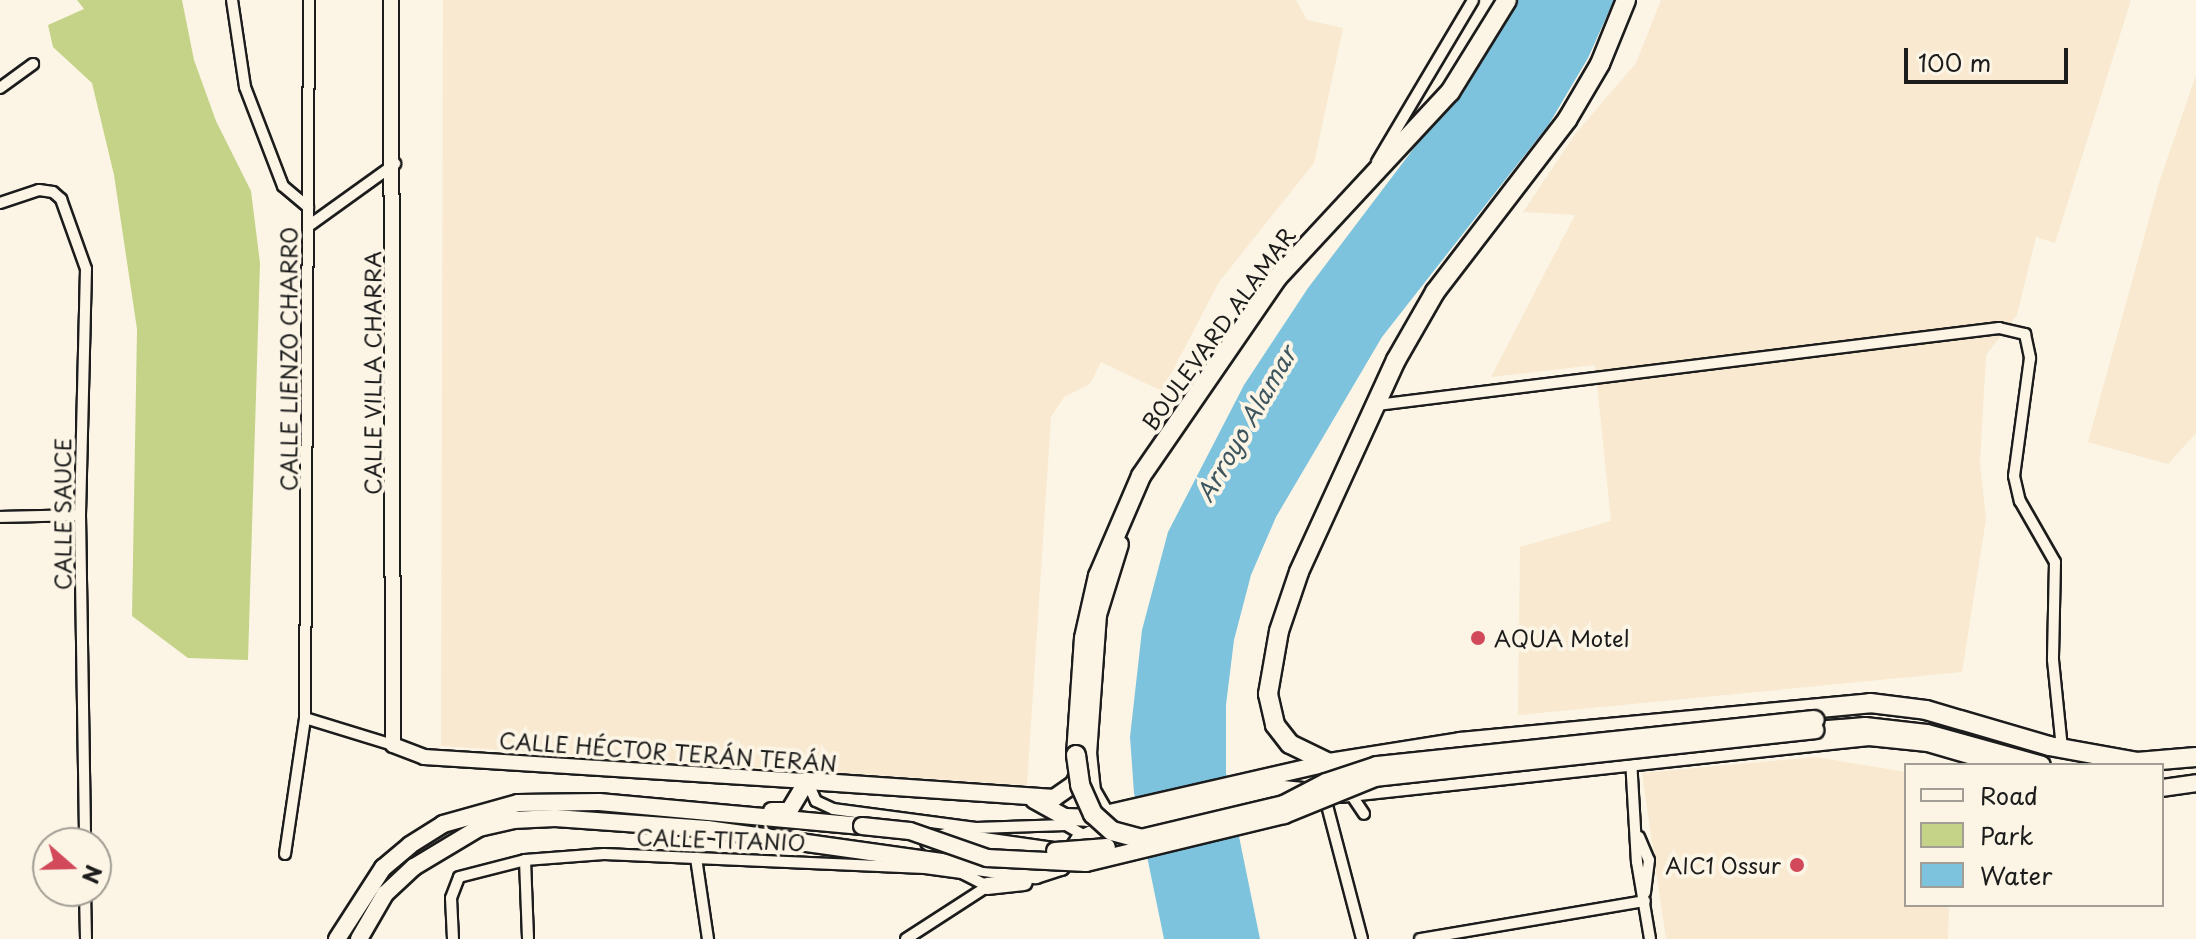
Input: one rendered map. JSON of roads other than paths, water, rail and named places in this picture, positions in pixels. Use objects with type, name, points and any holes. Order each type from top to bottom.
[{"type":"highway","name":"BOULEVARD ALAMAR","points":[[1141,839],[1112,831],[1093,814],[1080,785],[1084,638],[1098,576],[1116,526],[1161,447],[1277,278],[1372,171],[1450,92],[1507,0]]},
{"type":"highway","points":[[1626,0],[1600,64],[1567,120],[1435,292],[1377,405],[1299,572],[1268,694],[1275,725],[1290,744],[1329,763],[1460,742],[1870,703],[1926,710],[2062,749],[2137,762],[2196,757]]},
{"type":"highway","points":[[1141,839],[1284,805],[1326,783],[1377,766],[1815,725],[1859,715],[1915,719],[2076,763]]},
{"type":"highway","points":[[2164,771],[2196,767]]},
{"type":"main road","points":[[337,939],[383,868],[443,824],[518,803],[559,800],[910,831],[987,858],[1086,863],[1284,815],[1375,778],[1815,725],[1865,726],[1927,733],[2035,763]]},
{"type":"main road","points":[[1246,789],[1346,793],[1631,766],[1869,737],[1928,743],[1996,763]]},
{"type":"main road","points":[[1082,755],[1092,791],[1106,815]]},
{"type":"main road","name":"CALLE HÉCTOR TERÁN TERÁN","points":[[807,781],[1034,800],[1065,792],[1081,774],[1082,755]]},
{"type":"main road","points":[[359,939],[385,894],[414,867],[479,828],[513,820],[555,818],[707,829],[897,852],[1009,874],[1055,871],[1085,836],[1124,819],[1246,789],[1329,763]]},
{"type":"main road","points":[[2164,778],[2196,775]]},
{"type":"main road","points":[[702,813],[716,807],[786,812],[807,781]]},
{"type":"main road","points":[[2164,788],[2196,783]]},
{"type":"main road","name":"CALLE HÉCTOR TERÁN TERÁN","points":[[1034,800],[1071,818]]},
{"type":"main road","points":[[1071,818],[1106,815],[1124,819]]},
{"type":"main road","points":[[1071,818],[1085,836]]},
{"type":"main road","points":[[897,852],[949,836],[1055,851],[1086,851],[1141,839]]},
{"type":"main road","points":[[987,886],[1057,877],[1080,856],[1085,836]]},
{"type":"street","points":[[232,0],[245,87],[283,186],[308,207]]},
{"type":"street","name":"CALLE LIENZO CHARRO","points":[[285,854],[305,718],[309,0]]},
{"type":"street","name":"CALLE VILLA CHARRA","points":[[391,0],[395,164],[393,745]]},
{"type":"street","points":[[1372,171],[1473,0]]},
{"type":"street","points":[[0,88],[33,64]]},
{"type":"street","points":[[310,225],[395,164]]},
{"type":"street","name":"CALLE SAUCE","points":[[0,203],[39,190],[53,192],[61,199],[86,269],[80,515],[85,827]]},
{"type":"street","points":[[1377,405],[1999,328],[2025,334],[2030,358],[2014,476],[2020,501],[2055,562],[2053,660],[2062,749]]},
{"type":"street","points":[[0,517],[80,515]]},
{"type":"street","name":"CALLE HÉCTOR TERÁN TERÁN","points":[[305,718],[424,757],[807,781]]},
{"type":"street","points":[[1627,727],[1650,939]]},
{"type":"street","points":[[807,781],[816,801],[833,809],[976,828],[1066,825],[1085,836]]},
{"type":"street","points":[[1324,792],[1362,939]]},
{"type":"street","points":[[1331,816],[1346,793],[1364,814]]},
{"type":"street","name":"CALLE TITANIO","points":[[453,939],[455,883],[465,872],[525,860],[604,854],[925,868],[962,873],[987,886]]},
{"type":"street","points":[[696,858],[708,939]]},
{"type":"street","points":[[525,860],[528,939]]},
{"type":"street","points":[[906,939],[1009,874]]},
{"type":"street","points":[[1420,939],[1645,897]]},
{"type":"street","points":[[85,907],[86,939]]},
{"type":"water","name":"Arroyo Alamar","points":[[1511,0],[1614,0],[1588,58],[1549,124],[1382,337],[1276,517],[1251,575],[1234,640],[1226,705],[1226,773],[1260,939],[1164,939],[1134,793],[1130,737],[1142,630],[1168,532],[1244,385],[1308,288],[1445,107]]},
{"type":"place","name":"AQUA Motel","points":[[1478,638]]},
{"type":"place","name":"AIC1 Ossur","points":[[1797,865]]}]
